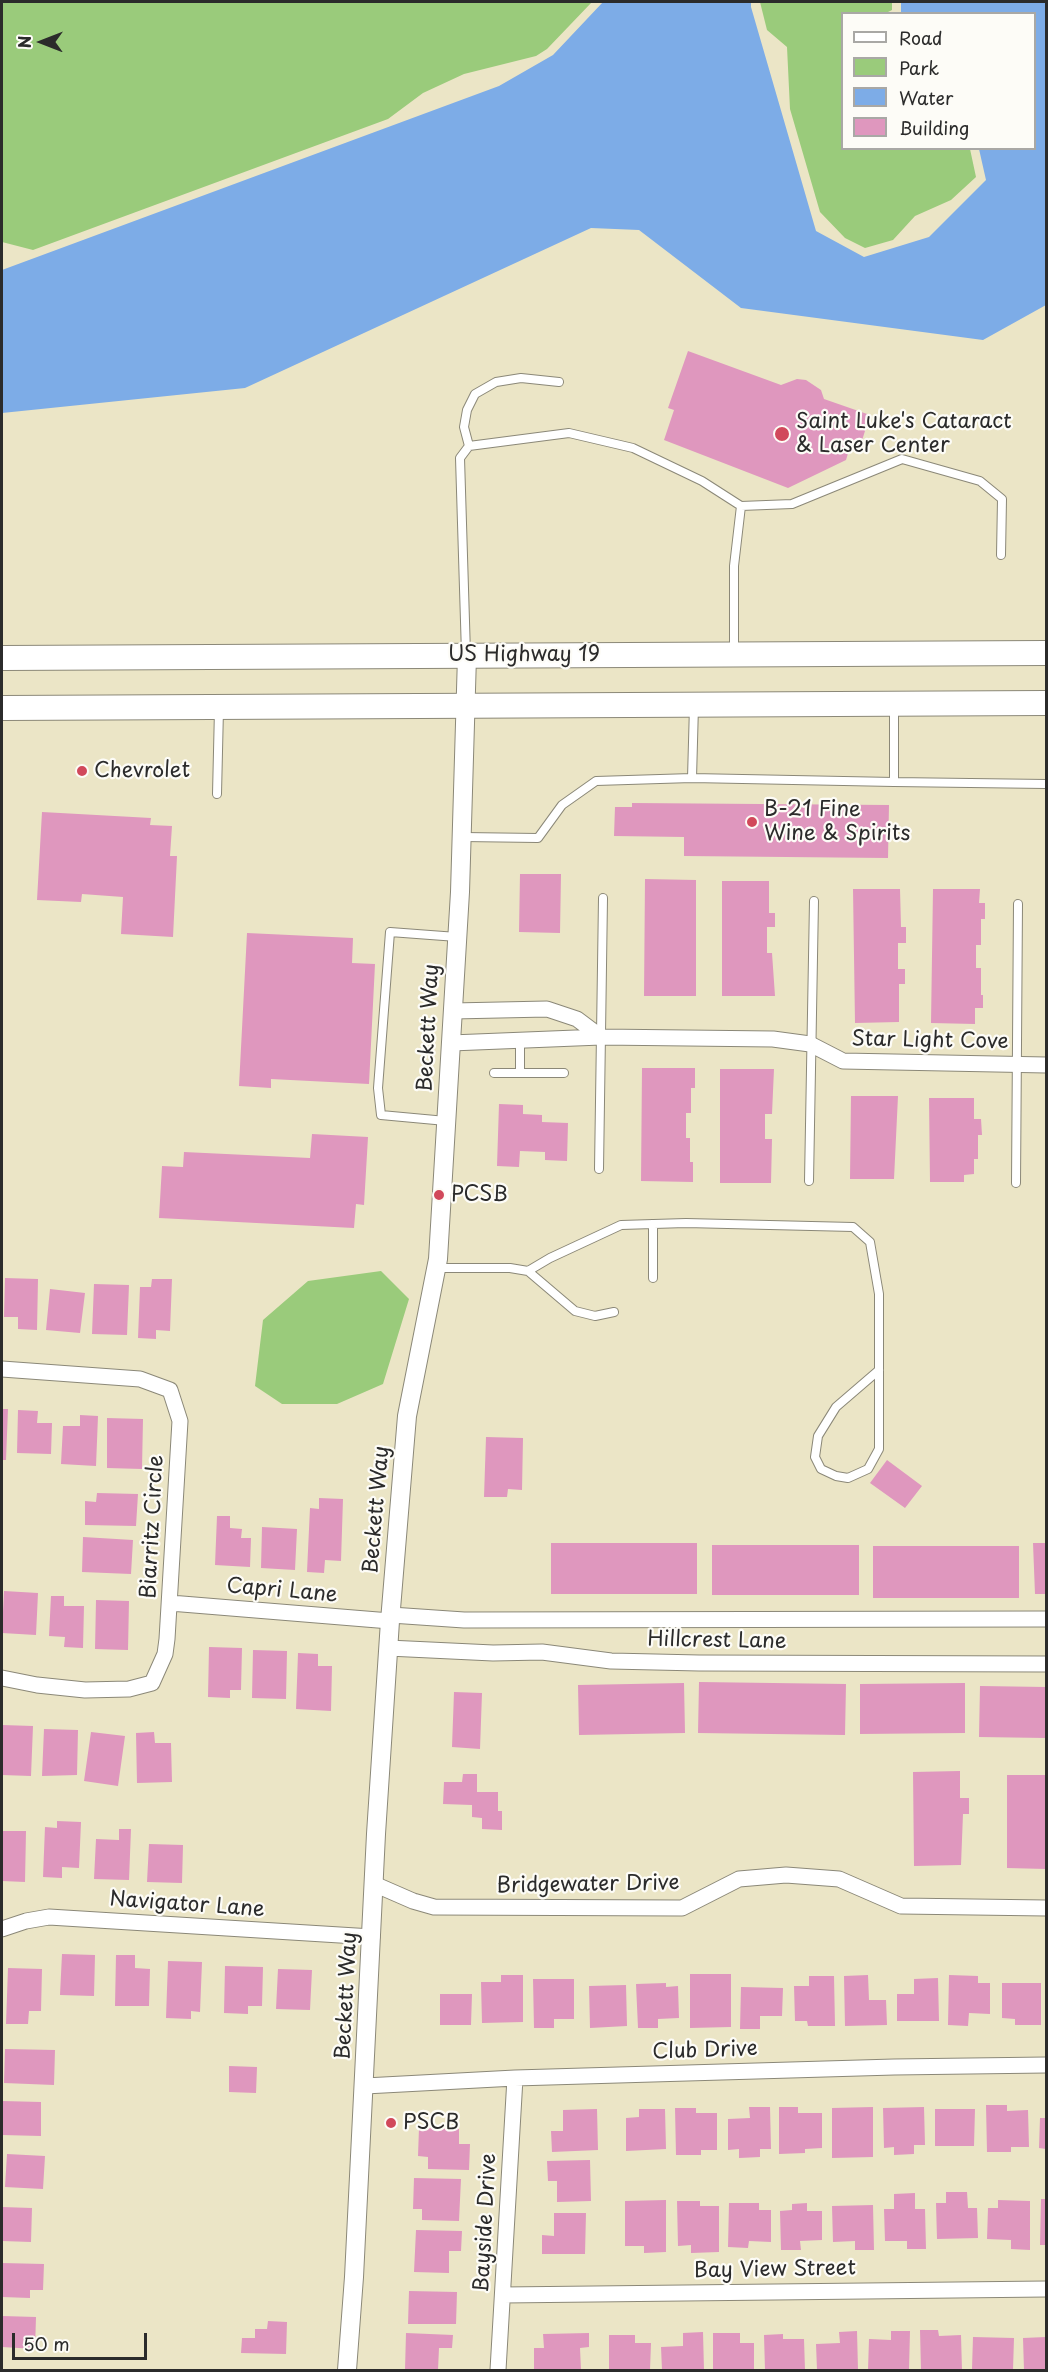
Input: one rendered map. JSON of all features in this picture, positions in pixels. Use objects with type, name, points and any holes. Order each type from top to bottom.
[{"type":"highway","name":"US Highway 19","points":[[2,658],[1047,653]]},
{"type":"highway","points":[[2,708],[1047,703]]},
{"type":"street","name":"Beckett Way","points":[[347,2370],[365,2086],[388,1648],[407,1416],[436,1268],[457,937],[466,656]]},
{"type":"street","points":[[453,1011],[547,1009],[578,1019],[601,1037]]},
{"type":"street","name":"Star Light Cove","points":[[451,1043],[601,1037],[773,1039],[810,1044],[843,1061],[1047,1065]]},
{"type":"street","name":"Biarritz Circle","points":[[2,1369],[140,1379],[170,1390],[180,1421],[165,1654],[152,1683],[129,1689],[85,1690],[2,1678]]},
{"type":"street","name":"Capri Lane","points":[[170,1603],[391,1618]]},
{"type":"street","name":"Hillcrest Lane","points":[[391,1618],[475,1620],[1047,1618]]},
{"type":"street","name":"Hillcrest Lane","points":[[388,1648],[493,1653],[542,1652],[611,1660],[699,1663],[1047,1664]]},
{"type":"street","name":"Bridgewater Drive","points":[[374,1884],[413,1901],[434,1907],[682,1908],[739,1879],[786,1875],[839,1879],[901,1906],[1047,1908]]},
{"type":"street","name":"Navigator Lane","points":[[2,1929],[48,1917],[372,1937]]},
{"type":"street","name":"Club Drive","points":[[365,2086],[515,2078],[1047,2065]]},
{"type":"street","name":"Bayside Drive","points":[[498,2370],[515,2078]]},
{"type":"street","name":"Bay View Street","points":[[503,2295],[1047,2289]]},
{"type":"lane","points":[[469,446],[464,427],[466,410],[475,394],[496,382],[521,378],[559,382]]},
{"type":"lane","points":[[466,656],[460,458],[469,446],[569,433],[633,448],[702,481],[741,506],[792,504],[902,459],[980,481],[1002,499],[1001,555]]},
{"type":"lane","points":[[734,654],[734,566],[741,506]]},
{"type":"lane","points":[[894,703],[894,782]]},
{"type":"lane","points":[[692,778],[694,704]]},
{"type":"lane","points":[[217,794],[219,707]]},
{"type":"lane","points":[[461,837],[538,838],[562,805],[596,781],[692,778],[1047,784]]},
{"type":"lane","points":[[599,1169],[603,898]]},
{"type":"lane","points":[[810,1181],[810,1044],[814,901]]},
{"type":"lane","points":[[1016,1183],[1018,904]]},
{"type":"lane","points":[[446,1121],[381,1115],[378,1088],[390,932],[457,937]]},
{"type":"lane","points":[[520,1041],[520,1073]]},
{"type":"lane","points":[[494,1072],[564,1073]]},
{"type":"lane","points":[[528,1271],[550,1258],[621,1226],[653,1224],[854,1227],[870,1242],[879,1294],[879,1370],[879,1449],[868,1470],[848,1478],[836,1476],[821,1469],[815,1457],[818,1436],[836,1407],[879,1370]]},
{"type":"lane","points":[[652,1278],[653,1224]]},
{"type":"lane","points":[[436,1268],[510,1268],[528,1271],[575,1311],[595,1316],[614,1312]]},
{"type":"green space","points":[[2,2],[592,2],[547,49],[536,56],[464,74],[423,93],[388,119],[33,250],[2,242]]},
{"type":"green space","points":[[760,2],[892,2],[892,10],[888,12],[841,12],[841,150],[970,150],[976,177],[951,200],[915,216],[893,240],[865,248],[845,238],[820,212],[790,109],[787,47],[767,30]]},
{"type":"green space","points":[[381,1271],[409,1299],[383,1384],[337,1404],[282,1404],[255,1386],[263,1320],[308,1281]]},
{"type":"water","points":[[603,2],[751,2],[816,231],[864,257],[929,237],[986,180],[979,150],[1036,150],[1036,12],[901,12],[901,2],[1046,2],[1046,305],[983,340],[741,308],[639,230],[591,228],[245,388],[2,413],[2,270],[499,86],[553,55]]},
{"type":"building","points":[[688,351],[781,385],[797,379],[806,380],[821,390],[824,399],[870,415],[859,450],[850,447],[846,460],[788,488],[664,440],[674,410],[668,408]]},
{"type":"building","name":"B-21 Fine Wine & Spirits","points":[[632,803],[889,805],[888,858],[684,856],[684,837],[614,836],[615,807],[632,807]]},
{"type":"building","points":[[42,812],[151,818],[150,825],[172,826],[170,856],[177,856],[173,937],[121,934],[123,897],[82,894],[81,902],[37,900]]},
{"type":"building","points":[[520,874],[561,874],[560,933],[519,932]]},
{"type":"building","points":[[645,879],[696,880],[696,996],[644,996]]},
{"type":"building","points":[[722,881],[769,881],[769,913],[775,913],[775,927],[767,927],[767,953],[772,953],[775,996],[722,996]]},
{"type":"building","points":[[853,889],[900,889],[901,927],[906,927],[906,943],[898,943],[898,969],[905,969],[905,984],[899,984],[899,1022],[855,1023]]},
{"type":"building","points":[[933,889],[980,889],[979,903],[985,903],[985,919],[981,919],[981,945],[976,945],[976,968],[981,968],[983,1008],[975,1008],[975,1024],[931,1023]]},
{"type":"building","points":[[247,933],[353,938],[352,963],[375,964],[369,1084],[271,1079],[271,1088],[239,1086]]},
{"type":"building","points":[[642,1068],[695,1068],[695,1088],[691,1088],[691,1113],[686,1113],[686,1138],[690,1138],[693,1182],[641,1181]]},
{"type":"building","points":[[720,1069],[774,1069],[772,1114],[765,1114],[765,1139],[772,1139],[771,1183],[720,1183]]},
{"type":"building","points":[[851,1096],[898,1096],[894,1179],[850,1179]]},
{"type":"building","points":[[929,1098],[974,1098],[974,1119],[981,1119],[982,1135],[978,1135],[978,1159],[974,1159],[974,1174],[964,1175],[964,1182],[930,1182]]},
{"type":"building","points":[[499,1104],[523,1105],[523,1114],[542,1115],[542,1122],[568,1123],[567,1161],[545,1160],[545,1152],[520,1151],[519,1167],[497,1166]]},
{"type":"building","points":[[312,1134],[368,1137],[364,1205],[356,1204],[354,1228],[159,1218],[162,1166],[183,1167],[184,1152],[310,1158]]},
{"type":"building","points":[[5,1278],[38,1279],[37,1330],[18,1329],[18,1317],[4,1317]]},
{"type":"building","points":[[152,1279],[172,1279],[170,1331],[156,1330],[156,1339],[138,1338],[140,1287],[151,1287]]},
{"type":"building","points":[[94,1284],[129,1285],[127,1335],[92,1334]]},
{"type":"building","points":[[50,1289],[85,1293],[80,1333],[46,1330]]},
{"type":"building","points":[[2,1409],[8,1409],[6,1460],[2,1460]]},
{"type":"building","points":[[18,1410],[38,1411],[37,1423],[52,1423],[51,1454],[17,1453]]},
{"type":"building","points":[[80,1415],[98,1416],[96,1466],[61,1464],[63,1426],[80,1426]]},
{"type":"building","points":[[107,1418],[143,1419],[142,1469],[107,1468]]},
{"type":"building","points":[[486,1437],[523,1438],[522,1490],[508,1489],[507,1497],[484,1497]]},
{"type":"building","points":[[887,1460],[922,1486],[905,1508],[870,1483]]},
{"type":"building","points":[[97,1493],[138,1494],[136,1526],[85,1525],[85,1501],[96,1502]]},
{"type":"building","points":[[319,1498],[343,1499],[341,1561],[325,1560],[324,1573],[307,1572],[310,1508],[319,1509]]},
{"type":"building","points":[[217,1516],[230,1516],[230,1528],[242,1529],[241,1538],[251,1538],[250,1567],[215,1565]]},
{"type":"building","points":[[262,1527],[297,1529],[295,1570],[261,1568]]},
{"type":"building","points":[[83,1537],[133,1540],[131,1574],[82,1572]]},
{"type":"building","points":[[551,1543],[697,1543],[697,1594],[551,1594]]},
{"type":"building","points":[[1033,1543],[1046,1543],[1046,1594],[1035,1594]]},
{"type":"building","points":[[712,1545],[859,1545],[859,1595],[712,1595]]},
{"type":"building","points":[[873,1546],[1019,1546],[1019,1598],[873,1598]]},
{"type":"building","points":[[4,1591],[38,1593],[36,1635],[2,1633]]},
{"type":"building","points":[[51,1596],[64,1596],[64,1606],[84,1606],[83,1648],[64,1647],[65,1637],[49,1636]]},
{"type":"building","points":[[96,1600],[129,1601],[128,1650],[95,1649]]},
{"type":"building","points":[[209,1647],[242,1648],[241,1690],[230,1690],[230,1698],[208,1697]]},
{"type":"building","points":[[253,1650],[287,1651],[286,1699],[252,1698]]},
{"type":"building","points":[[298,1653],[318,1654],[318,1666],[332,1666],[331,1711],[296,1709]]},
{"type":"building","points":[[699,1682],[846,1684],[845,1735],[698,1733]]},
{"type":"building","points":[[684,1683],[685,1733],[579,1735],[578,1685]]},
{"type":"building","points":[[965,1683],[965,1733],[860,1734],[860,1684]]},
{"type":"building","points":[[980,1686],[1046,1687],[1046,1738],[979,1737]]},
{"type":"building","points":[[454,1692],[482,1693],[480,1749],[452,1747]]},
{"type":"building","points":[[2,1725],[33,1726],[31,1776],[2,1775]]},
{"type":"building","points":[[44,1729],[78,1730],[77,1775],[42,1776]]},
{"type":"building","points":[[91,1732],[125,1736],[118,1786],[84,1781]]},
{"type":"building","points":[[154,1732],[155,1743],[171,1743],[172,1782],[137,1783],[136,1733]]},
{"type":"building","points":[[960,1771],[960,1798],[969,1798],[969,1814],[963,1814],[961,1865],[914,1866],[913,1772]]},
{"type":"building","points":[[463,1774],[477,1774],[477,1792],[498,1792],[498,1811],[502,1811],[502,1830],[482,1829],[482,1818],[472,1817],[472,1805],[443,1804],[444,1782],[462,1782]]},
{"type":"building","points":[[1007,1775],[1046,1775],[1046,1869],[1007,1868]]},
{"type":"building","points":[[57,1821],[81,1822],[79,1868],[62,1867],[62,1878],[43,1877],[45,1827],[57,1828]]},
{"type":"building","points":[[119,1829],[131,1829],[129,1880],[94,1879],[96,1839],[119,1840]]},
{"type":"building","points":[[2,1831],[26,1831],[25,1882],[2,1881]]},
{"type":"building","points":[[149,1844],[183,1845],[182,1883],[147,1882]]},
{"type":"building","points":[[62,1954],[95,1955],[94,1996],[60,1995]]},
{"type":"building","points":[[116,1955],[135,1955],[135,1968],[150,1969],[149,2006],[115,2006]]},
{"type":"building","points":[[168,1961],[202,1962],[200,2012],[191,2011],[191,2019],[166,2018]]},
{"type":"building","points":[[225,1966],[263,1967],[262,2006],[248,2006],[248,2014],[224,2013]]},
{"type":"building","points":[[8,1968],[42,1969],[41,2011],[29,2011],[28,2024],[6,2024]]},
{"type":"building","points":[[278,1969],[312,1970],[310,2010],[276,2009]]},
{"type":"building","points":[[690,1974],[731,1974],[731,2027],[690,2028]]},
{"type":"building","points":[[501,1975],[523,1975],[523,2022],[482,2023],[481,1982],[501,1982]]},
{"type":"building","points":[[868,1975],[869,2000],[886,2000],[887,2025],[845,2026],[844,1976]]},
{"type":"building","points":[[949,1975],[978,1976],[978,1983],[990,1983],[990,2014],[969,2013],[968,2026],[948,2025]]},
{"type":"building","points":[[809,1976],[834,1976],[835,2026],[808,2026],[807,2021],[795,2021],[794,1986],[809,1986]]},
{"type":"building","points":[[938,1978],[939,2021],[897,2021],[897,1994],[914,1994],[914,1979]]},
{"type":"building","points":[[533,1979],[574,1979],[574,2019],[554,2019],[554,2028],[534,2028]]},
{"type":"building","points":[[666,1983],[666,1987],[678,1986],[679,2018],[658,2019],[658,2028],[638,2028],[636,1984]]},
{"type":"building","points":[[1002,1983],[1041,1983],[1041,2025],[1015,2025],[1015,2019],[1002,2018]]},
{"type":"building","points":[[626,1985],[627,2026],[590,2028],[589,1986]]},
{"type":"building","points":[[741,1987],[783,1988],[782,2016],[760,2016],[760,2029],[740,2029]]},
{"type":"building","points":[[440,1994],[472,1994],[471,2025],[440,2025]]},
{"type":"building","points":[[5,2049],[55,2050],[54,2085],[4,2083]]},
{"type":"building","points":[[229,2066],[257,2067],[256,2093],[229,2092]]},
{"type":"building","points":[[2,2101],[41,2102],[41,2136],[2,2135]]},
{"type":"building","points":[[986,2105],[1007,2105],[1007,2111],[1028,2110],[1029,2147],[1011,2147],[1011,2152],[987,2152]]},
{"type":"building","points":[[749,2107],[770,2107],[771,2149],[760,2149],[760,2157],[739,2158],[739,2149],[728,2150],[728,2119],[750,2118]]},
{"type":"building","points":[[779,2107],[798,2107],[798,2113],[822,2113],[822,2148],[805,2149],[805,2153],[779,2154]]},
{"type":"building","points":[[873,2107],[873,2157],[832,2158],[832,2108]]},
{"type":"building","points":[[924,2107],[925,2145],[914,2145],[914,2154],[894,2155],[894,2147],[884,2148],[883,2108]]},
{"type":"building","points":[[675,2108],[696,2108],[696,2113],[717,2113],[717,2150],[701,2150],[701,2155],[676,2155]]},
{"type":"building","points":[[597,2109],[598,2150],[552,2152],[551,2131],[563,2131],[563,2110]]},
{"type":"building","points":[[639,2109],[665,2109],[666,2149],[626,2151],[626,2118],[639,2117]]},
{"type":"building","points":[[935,2109],[975,2109],[974,2146],[935,2146]]},
{"type":"building","points":[[1040,2118],[1046,2118],[1046,2149],[1039,2148]]},
{"type":"building","points":[[419,2128],[459,2129],[459,2144],[470,2144],[469,2170],[428,2169],[428,2157],[418,2156]]},
{"type":"building","points":[[7,2154],[45,2156],[43,2189],[5,2187]]},
{"type":"building","points":[[590,2160],[591,2201],[557,2202],[557,2181],[548,2181],[547,2161]]},
{"type":"building","points":[[414,2178],[461,2179],[459,2221],[422,2220],[422,2209],[413,2209]]},
{"type":"building","points":[[946,2192],[967,2192],[968,2208],[977,2208],[978,2238],[937,2239],[936,2203],[946,2203]]},
{"type":"building","points":[[915,2193],[915,2209],[925,2209],[926,2249],[907,2249],[907,2241],[885,2241],[884,2209],[894,2209],[894,2194]]},
{"type":"building","points":[[1041,2199],[1046,2199],[1046,2245],[1040,2245]]},
{"type":"building","points":[[666,2200],[666,2252],[644,2253],[644,2246],[625,2246],[625,2201]]},
{"type":"building","points":[[998,2200],[1030,2201],[1030,2250],[1011,2249],[1011,2240],[987,2239],[988,2208],[998,2208]]},
{"type":"building","points":[[677,2201],[700,2201],[700,2206],[719,2206],[719,2252],[691,2253],[691,2245],[678,2246]]},
{"type":"building","points":[[729,2203],[759,2203],[759,2210],[771,2210],[771,2242],[749,2241],[748,2248],[728,2247]]},
{"type":"building","points":[[807,2203],[807,2211],[822,2211],[822,2240],[800,2241],[801,2250],[781,2250],[780,2211],[792,2210],[792,2204]]},
{"type":"building","points":[[873,2205],[874,2250],[855,2250],[855,2241],[833,2242],[832,2206]]},
{"type":"building","points":[[2,2207],[32,2208],[31,2242],[2,2241]]},
{"type":"building","points":[[554,2213],[586,2213],[585,2254],[542,2254],[542,2235],[554,2236]]},
{"type":"building","points":[[416,2230],[462,2231],[461,2251],[449,2251],[449,2273],[414,2272]]},
{"type":"building","points":[[2,2263],[44,2264],[43,2290],[30,2290],[30,2298],[2,2297]]},
{"type":"building","points":[[409,2291],[457,2292],[456,2324],[408,2324]]},
{"type":"building","points":[[2,2316],[36,2317],[35,2349],[2,2347]]},
{"type":"building","points":[[268,2321],[287,2322],[286,2354],[241,2353],[242,2338],[255,2338],[255,2329],[267,2329]]},
{"type":"building","points":[[920,2330],[938,2330],[939,2336],[961,2335],[962,2370],[921,2370]]},
{"type":"building","points":[[857,2331],[858,2370],[817,2370],[816,2344],[840,2343],[839,2332]]},
{"type":"building","points":[[891,2331],[910,2331],[909,2370],[868,2370],[869,2339],[891,2340]]},
{"type":"building","points":[[703,2332],[704,2370],[662,2370],[661,2347],[683,2346],[683,2333]]},
{"type":"building","points":[[406,2333],[453,2335],[452,2348],[439,2348],[438,2370],[405,2370]]},
{"type":"building","points":[[589,2333],[589,2347],[580,2348],[581,2370],[534,2370],[534,2348],[544,2348],[543,2334]]},
{"type":"building","points":[[713,2333],[740,2333],[740,2343],[754,2343],[754,2370],[713,2370]]},
{"type":"building","points":[[783,2334],[783,2339],[804,2339],[805,2370],[765,2370],[764,2335]]},
{"type":"building","points":[[609,2335],[635,2335],[635,2343],[651,2343],[650,2370],[609,2370]]},
{"type":"building","points":[[973,2337],[1014,2338],[1013,2370],[972,2369]]},
{"type":"building","points":[[1046,2337],[1046,2370],[1024,2370],[1023,2338]]},
{"type":"place","name":"Saint Luke's Cataract & Laser Center","points":[[782,434]]},
{"type":"place","name":"Chevrolet","points":[[82,771]]},
{"type":"place","name":"B-21 Fine Wine & Spirits","points":[[752,822]]},
{"type":"place","name":"PCSB","points":[[439,1195]]},
{"type":"place","name":"PSCB","points":[[391,2123]]}]
